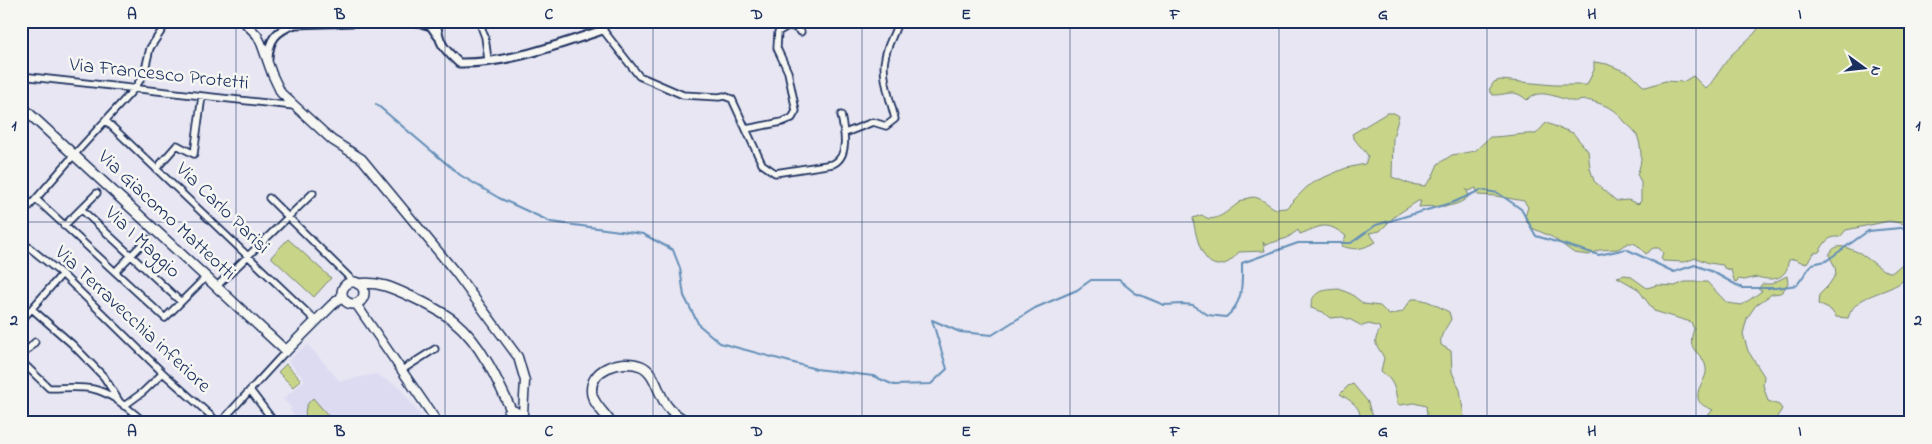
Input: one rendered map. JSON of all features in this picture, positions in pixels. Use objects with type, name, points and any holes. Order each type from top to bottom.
[{"type":"main road","points":[[243,21],[257,35],[281,93],[332,140],[362,159],[456,273],[518,357],[525,380],[524,402],[516,418]]},
{"type":"main road","name":"Via Giacomo Matteotti","points":[[21,106],[286,351]]},
{"type":"main road","points":[[438,423],[356,304],[347,302],[342,297],[342,289],[345,285],[369,282],[390,286],[437,309],[456,322],[492,369],[516,418]]},
{"type":"main road","points":[[356,304],[363,296],[363,289],[357,283]]},
{"type":"main road","points":[[286,351],[342,297]]},
{"type":"main road","points":[[611,423],[596,405],[592,393],[593,381],[599,372],[611,366],[628,362],[643,366],[652,375],[667,406],[689,423]]},
{"type":"street","points":[[151,21],[162,30]]},
{"type":"street","points":[[21,216],[134,88],[144,74],[150,48],[168,21]]},
{"type":"street","points":[[268,60],[268,50],[274,37],[282,29],[295,24],[381,21]]},
{"type":"street","points":[[414,21],[430,23],[443,49],[459,63],[512,58],[603,30]]},
{"type":"street","points":[[479,21],[485,37],[488,60]]},
{"type":"street","points":[[596,21],[639,76],[683,95],[724,96],[732,99],[762,164],[775,172],[838,162],[843,152],[845,133],[842,114]]},
{"type":"street","points":[[845,133],[873,122],[886,126],[895,120],[883,69],[888,43],[895,32],[898,21]]},
{"type":"street","points":[[746,129],[782,122],[792,118],[796,111],[788,72],[777,48],[776,41],[778,32],[788,26],[794,27],[801,32]]},
{"type":"street","points":[[257,35],[274,37]]},
{"type":"street","name":"Via Francesco Protetti","points":[[21,76],[294,106]]},
{"type":"street","points":[[156,169],[177,145],[194,154],[202,96]]},
{"type":"street","name":"Via Carlo Parisi","points":[[105,120],[316,321]]},
{"type":"street","points":[[64,226],[97,193]]},
{"type":"street","points":[[216,286],[313,193]]},
{"type":"street","points":[[269,198],[357,283]]},
{"type":"street","points":[[36,199],[165,318],[206,277]]},
{"type":"street","name":"Via I Maggio","points":[[81,209],[181,302]]},
{"type":"street","points":[[115,272],[147,239]]},
{"type":"street","name":"Via Terravecchia inferiore","points":[[21,241],[62,274],[163,373],[220,423]]},
{"type":"street","points":[[21,321],[62,274]]},
{"type":"street","points":[[32,309],[72,344],[104,377],[122,404]]},
{"type":"street","points":[[21,357],[35,342]]},
{"type":"street","points":[[402,370],[435,349]]},
{"type":"street","points":[[220,423],[286,351]]},
{"type":"street","points":[[21,361],[49,388],[92,389],[103,392],[146,423]]},
{"type":"street","points":[[122,404],[143,392],[163,373]]},
{"type":"street","points":[[250,390],[275,423]]},
{"type":"shaded area","points":[[308,345],[340,381],[376,374],[399,387],[426,423],[300,423],[290,410],[292,408],[283,399],[305,380],[288,361]]},
{"type":"green space","points":[[1764,21],[1911,21],[1911,225],[1889,221],[1846,230],[1840,237],[1827,241],[1819,252],[1814,253],[1806,264],[1794,259],[1789,260],[1786,271],[1779,277],[1771,279],[1757,277],[1744,280],[1739,279],[1736,282],[1731,270],[1724,268],[1723,265],[1709,263],[1696,258],[1684,262],[1663,261],[1661,258],[1663,253],[1659,248],[1653,248],[1646,254],[1633,243],[1628,243],[1618,249],[1599,250],[1589,255],[1574,253],[1552,237],[1532,228],[1526,221],[1525,217],[1528,207],[1524,201],[1478,195],[1476,188],[1468,191],[1466,189],[1469,196],[1452,205],[1419,207],[1421,201],[1418,201],[1395,216],[1380,231],[1369,233],[1376,242],[1359,248],[1341,246],[1346,236],[1333,228],[1323,226],[1300,234],[1298,230],[1287,238],[1265,245],[1263,242],[1265,251],[1239,252],[1231,261],[1224,264],[1216,265],[1210,262],[1201,249],[1193,218],[1202,215],[1214,218],[1225,213],[1243,200],[1252,197],[1256,197],[1276,209],[1286,208],[1307,187],[1318,180],[1346,168],[1365,164],[1368,156],[1352,134],[1387,113],[1394,113],[1399,116],[1393,137],[1392,177],[1410,184],[1425,186],[1432,178],[1438,164],[1452,155],[1475,151],[1490,137],[1536,134],[1546,123],[1573,133],[1588,151],[1594,181],[1614,199],[1617,201],[1628,200],[1638,204],[1641,201],[1641,182],[1637,174],[1641,159],[1640,143],[1636,133],[1616,111],[1592,101],[1573,101],[1548,94],[1537,94],[1527,100],[1514,93],[1493,95],[1489,90],[1494,82],[1500,80],[1554,85],[1587,85],[1594,70],[1594,62],[1607,64],[1631,74],[1646,87],[1665,81],[1683,82],[1693,76],[1706,89],[1730,56],[1754,34]]},
{"type":"green space","points":[[288,239],[331,278],[314,297],[271,257]]},
{"type":"green space","points":[[1845,247],[1860,253],[1883,270],[1890,272],[1893,272],[1902,264],[1911,261],[1909,273],[1902,281],[1893,287],[1862,300],[1853,308],[1848,318],[1836,317],[1831,310],[1818,304],[1819,295],[1836,274],[1829,255],[1836,248]]},
{"type":"green space","points":[[1630,276],[1647,288],[1657,285],[1675,286],[1685,282],[1707,282],[1727,303],[1742,305],[1762,291],[1758,289],[1762,284],[1771,284],[1787,276],[1788,283],[1783,291],[1772,294],[1756,305],[1747,318],[1743,334],[1748,351],[1764,376],[1763,385],[1768,401],[1779,405],[1782,409],[1773,423],[1707,423],[1709,414],[1713,410],[1702,404],[1698,398],[1706,368],[1702,358],[1693,348],[1692,337],[1694,329],[1691,322],[1654,311],[1638,289],[1617,277]]},
{"type":"green space","points":[[1339,289],[1351,294],[1364,304],[1380,306],[1389,315],[1402,312],[1412,299],[1427,301],[1449,312],[1451,319],[1442,334],[1441,345],[1451,351],[1452,372],[1460,390],[1465,423],[1423,423],[1427,414],[1426,406],[1414,403],[1400,405],[1397,403],[1393,385],[1381,371],[1384,358],[1376,342],[1380,330],[1379,327],[1369,324],[1362,326],[1342,317],[1330,318],[1323,312],[1311,308],[1316,294]]},
{"type":"green space","points":[[286,364],[301,380],[293,387],[278,372]]},
{"type":"green space","points":[[1353,384],[1368,402],[1377,423],[1358,423],[1360,414],[1356,406],[1340,394]]},
{"type":"green space","points":[[313,398],[333,421],[331,423],[308,421],[306,409],[308,403]]},
{"type":"waterway","points":[[376,104],[460,175],[499,198],[551,222],[643,234],[673,250],[680,268],[684,296],[699,325],[720,343],[816,369],[873,376],[894,385],[931,384],[947,369],[932,320],[960,332],[992,335],[1035,308],[1077,290],[1091,280],[1119,280],[1135,293],[1164,305],[1193,305],[1208,315],[1226,317],[1239,299],[1242,285],[1242,263],[1298,243],[1351,243],[1376,225],[1454,202],[1481,190],[1498,193],[1521,209],[1536,236],[1599,255],[1626,249],[1674,272],[1695,265],[1713,272],[1742,288],[1776,288],[1797,285],[1812,264],[1826,261],[1868,231],[1911,227]]}]
